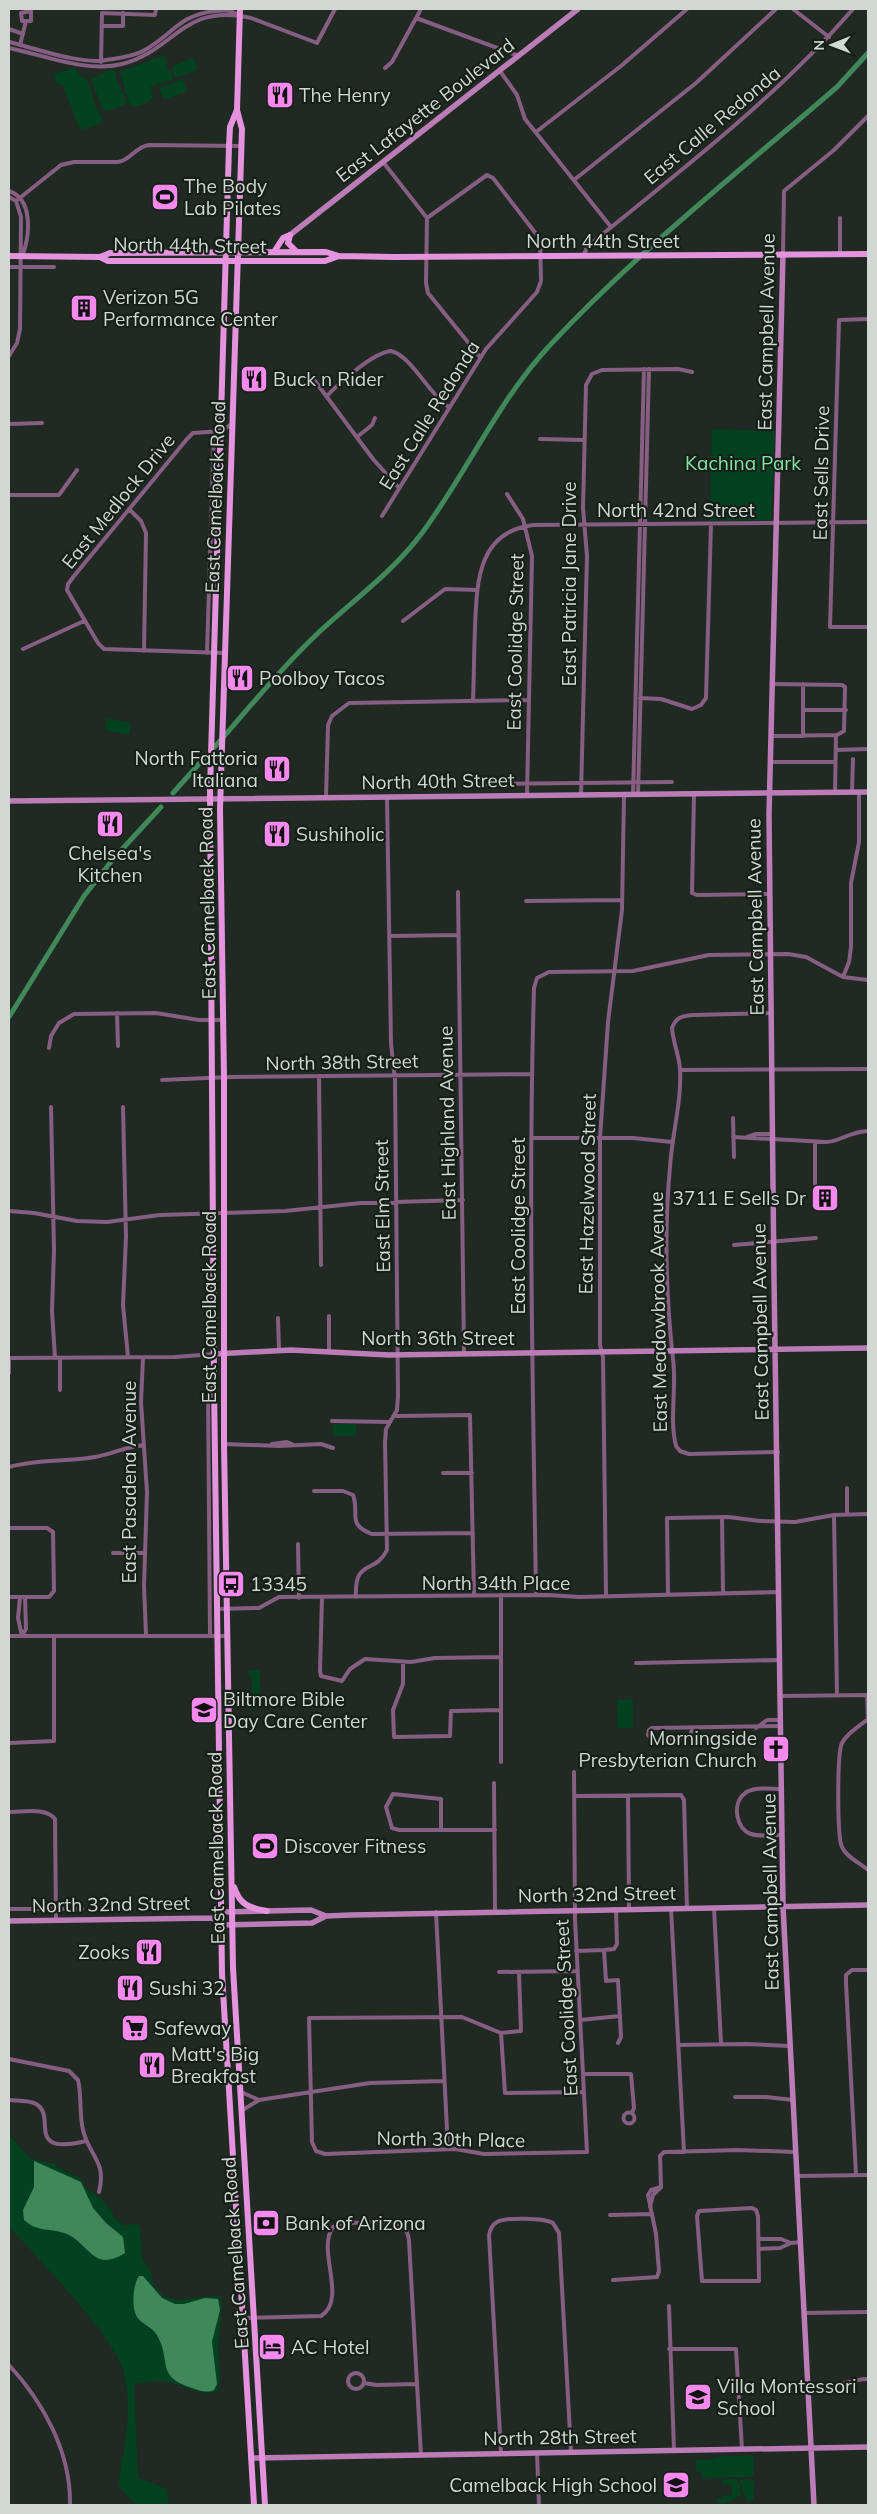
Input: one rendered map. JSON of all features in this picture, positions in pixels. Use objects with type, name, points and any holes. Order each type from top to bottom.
[{"type":"main road","name":"East Camelback Road","points":[[240,12],[237,110],[242,129],[242,146],[220,799],[224,1078],[224,1444],[235,2011],[265,2505]]},
{"type":"main road","name":"East Camelback Road","points":[[237,110],[230,128],[229,146],[211,653],[212,743],[210,799],[214,1354],[212,1495],[216,1609],[214,1636],[218,1734],[223,2012],[254,2505]]},
{"type":"main road","points":[[274,252],[283,238],[290,235],[289,246],[298,252]]},
{"type":"main road","name":"North 44th Street","points":[[9,256],[100,257],[110,253],[226,252],[326,252],[339,256],[868,254]]},
{"type":"main road","name":"North 44th Street","points":[[100,257],[108,262],[237,262],[325,261],[339,256]]},
{"type":"main road","points":[[223,345],[235,345]]},
{"type":"main road","points":[[212,926],[222,927]]},
{"type":"main road","points":[[212,1495],[225,1494]]},
{"type":"main road","points":[[218,1734],[230,1734]]},
{"type":"main road","points":[[219,1858],[232,1859]]},
{"type":"main road","points":[[232,1880],[241,1902],[252,1909],[266,1911]]},
{"type":"main road","points":[[223,2012],[235,2011]]},
{"type":"main road","points":[[234,2185],[246,2184]]},
{"type":"street","points":[[101,67],[102,12],[155,14],[156,9]]},
{"type":"street","points":[[9,42],[77,58],[101,61],[143,51],[174,26],[190,17],[231,11],[240,12],[317,43],[335,9]]},
{"type":"street","points":[[385,68],[392,62],[421,9]]},
{"type":"street","name":"East Lafayette Boulevard","points":[[290,235],[578,9]]},
{"type":"street","points":[[536,132],[621,66],[687,9]]},
{"type":"street","points":[[574,180],[696,83],[776,9]]},
{"type":"street","points":[[793,9],[828,37]]},
{"type":"street","name":"East Calle Redonda","points":[[583,256],[587,247],[791,76],[853,9]]},
{"type":"street","points":[[9,48],[101,67],[123,64],[153,51],[178,30],[195,21],[240,12]]},
{"type":"street","points":[[102,26],[123,26],[123,13]]},
{"type":"street","points":[[416,18],[519,56]]},
{"type":"street","points":[[20,45],[26,21]]},
{"type":"street","points":[[9,29],[23,34]]},
{"type":"street","points":[[133,54],[135,60]]},
{"type":"street","points":[[500,71],[512,87],[522,113],[611,227]]},
{"type":"street","name":"East Campbell Avenue","points":[[814,2505],[783,1906],[778,1452],[773,1241],[769,794],[784,191],[834,150],[868,116]]},
{"type":"street","points":[[18,199],[46,175],[65,163],[124,161],[136,150],[149,146],[242,146]]},
{"type":"street","points":[[383,162],[427,218],[426,282],[428,293],[480,358]]},
{"type":"street","name":"East Calle Redonda","points":[[382,516],[480,358],[537,292],[541,281],[542,243],[538,235],[493,178],[487,175],[427,218]]},
{"type":"street","points":[[9,191],[18,199],[27,212],[26,246],[22,256],[20,335],[9,356]]},
{"type":"street","points":[[9,197],[18,199]]},
{"type":"street","points":[[840,218],[840,254]]},
{"type":"street","points":[[9,267],[54,267]]},
{"type":"street","name":"East Sells Drive","points":[[868,319],[839,320],[830,627],[868,627]]},
{"type":"street","points":[[391,352],[392,344]]},
{"type":"street","points":[[327,396],[371,360],[385,352],[391,352],[405,360],[437,399],[449,407]]},
{"type":"street","points":[[636,795],[634,732],[643,620],[641,479],[644,369],[692,372]]},
{"type":"street","name":"East Patricia Jane Drive","points":[[580,795],[587,556],[585,525],[585,390],[592,374],[602,370],[644,369]]},
{"type":"street","points":[[636,783],[639,732],[637,620],[646,479],[649,369]]},
{"type":"street","points":[[312,377],[357,437],[399,488]]},
{"type":"street","points":[[642,400],[648,400]]},
{"type":"street","points":[[357,437],[372,425],[375,418]]},
{"type":"street","points":[[9,424],[42,423]]},
{"type":"street","name":"East Medlock Drive","points":[[144,651],[104,649],[69,596],[68,584],[193,433],[218,432],[232,424]]},
{"type":"street","points":[[540,440],[584,440]]},
{"type":"street","points":[[9,495],[59,494],[77,470]]},
{"type":"street","points":[[641,479],[646,479]]},
{"type":"street","name":"East Coolidge Street","points":[[507,494],[526,526],[531,547],[527,795]]},
{"type":"street","points":[[129,509],[141,521],[146,533],[144,651],[224,653]]},
{"type":"street","name":"North 42nd Street","points":[[477,590],[483,562],[491,548],[509,532],[526,526],[868,522]]},
{"type":"street","points":[[638,698],[661,699],[692,709],[704,703],[707,693],[711,524]]},
{"type":"street","points":[[403,621],[445,589],[477,590],[474,700]]},
{"type":"street","points":[[637,620],[643,620]]},
{"type":"street","points":[[23,649],[84,621]]},
{"type":"street","points":[[771,736],[836,735],[844,731],[846,710],[845,687],[842,685],[772,684]]},
{"type":"street","points":[[803,684],[803,736]]},
{"type":"street","points":[[326,797],[328,725],[332,716],[339,708],[349,703],[528,700]]},
{"type":"street","points":[[803,710],[846,710]]},
{"type":"street","points":[[634,732],[639,732]]},
{"type":"street","points":[[835,793],[836,735]]},
{"type":"street","points":[[836,750],[868,750]]},
{"type":"street","points":[[843,977],[849,962],[851,947],[851,883],[859,842],[853,759]]},
{"type":"street","points":[[770,762],[835,762]]},
{"type":"street","name":"North 40th Street","points":[[477,784],[672,782]]},
{"type":"street","name":"North 40th Street","points":[[9,801],[868,792]]},
{"type":"street","points":[[694,794],[692,893],[698,895],[770,894]]},
{"type":"street","name":"East Hazelwood Street","points":[[606,1596],[598,1248],[600,1138],[605,1051],[622,900],[624,795]]},
{"type":"street","name":"East Elm Street","points":[[387,797],[390,1044],[394,1075],[396,1202],[398,1354],[396,1416]]},
{"type":"street","name":"East Highland Avenue","points":[[458,892],[464,1353]]},
{"type":"street","points":[[526,901],[622,900]]},
{"type":"street","points":[[389,936],[458,935]]},
{"type":"street","points":[[615,971],[645,969],[695,956],[770,954],[806,957],[843,977],[868,980]]},
{"type":"street","name":"East Coolidge Street","points":[[536,1595],[531,1138],[534,988],[537,978],[549,972],[615,971]]},
{"type":"street","points":[[117,1013],[118,1046]]},
{"type":"street","points":[[49,1048],[55,1028],[68,1016],[77,1014],[156,1013],[223,1020]]},
{"type":"street","name":"East Meadowbrook Avenue","points":[[771,1013],[693,1014],[681,1016],[674,1022],[673,1036],[680,1070],[680,1090],[672,1142],[667,1220],[668,1300],[672,1350],[674,1438],[676,1446],[680,1451],[689,1454],[778,1452]]},
{"type":"street","points":[[680,1070],[868,1069]]},
{"type":"street","name":"North 38th Street","points":[[213,1079],[531,1074]]},
{"type":"street","points":[[319,1076],[321,1266]]},
{"type":"street","points":[[162,1080],[213,1079]]},
{"type":"street","name":"East Pasadena Avenue","points":[[123,1107],[126,1220],[123,1306],[128,1357]]},
{"type":"street","points":[[51,1108],[54,1217],[52,1311],[60,1390]]},
{"type":"street","points":[[733,1118],[734,1157]]},
{"type":"street","points":[[733,1137],[772,1137],[815,1142],[834,1142],[849,1133],[868,1131]]},
{"type":"street","points":[[531,1138],[633,1138],[672,1142]]},
{"type":"street","points":[[815,1142],[815,1184]]},
{"type":"street","points":[[9,1211],[90,1222],[126,1220],[160,1215],[285,1211],[361,1202],[463,1200]]},
{"type":"street","points":[[734,1245],[816,1238]]},
{"type":"street","points":[[329,1316],[329,1350]]},
{"type":"street","points":[[278,1318],[279,1350]]},
{"type":"street","name":"North 36th Street","points":[[9,1358],[142,1358],[279,1350],[329,1350],[362,1354],[398,1354],[868,1348]]},
{"type":"street","points":[[9,1358],[9,1373]]},
{"type":"street","name":"East Pasadena Avenue","points":[[142,1358],[141,1402],[147,1492],[144,1599],[146,1635]]},
{"type":"street","points":[[356,1597],[356,1578],[359,1572],[384,1556],[388,1534],[385,1442],[390,1422],[396,1416],[470,1415],[474,1596]]},
{"type":"street","points":[[332,1421],[390,1422]]},
{"type":"street","points":[[224,1444],[272,1444],[287,1442],[292,1444],[325,1444],[333,1448]]},
{"type":"street","points":[[9,1465],[29,1461],[95,1457],[116,1449],[144,1445]]},
{"type":"street","points":[[443,1473],[472,1473]]},
{"type":"street","points":[[847,1488],[848,1515]]},
{"type":"street","points":[[314,1491],[350,1492],[355,1499],[355,1519],[358,1526],[372,1534],[473,1533]]},
{"type":"street","name":"East Camelback Road","points":[[212,1495],[214,1636]]},
{"type":"street","points":[[668,1594],[667,1518],[722,1517],[795,1522],[834,1515],[868,1514]]},
{"type":"street","points":[[834,1515],[837,1695]]},
{"type":"street","points":[[722,1517],[723,1593]]},
{"type":"street","points":[[9,1528],[50,1530],[53,1535],[52,1595],[9,1597]]},
{"type":"street","points":[[298,1544],[298,1598]]},
{"type":"street","points":[[113,1553],[145,1553]]},
{"type":"street","name":"North 34th Place","points":[[216,1609],[259,1608],[279,1598],[501,1595],[606,1596],[779,1592]]},
{"type":"street","points":[[501,1595],[501,1762]]},
{"type":"street","points":[[22,1636],[26,1629],[23,1597]]},
{"type":"street","points":[[22,1636],[18,1618],[23,1597]]},
{"type":"street","points":[[322,1597],[321,1676],[342,1682],[350,1668],[365,1659],[403,1662],[435,1658],[500,1657]]},
{"type":"street","points":[[18,1618],[26,1618]]},
{"type":"street","points":[[9,1636],[227,1636]]},
{"type":"street","points":[[9,1743],[49,1743],[54,1741],[54,1636]]},
{"type":"street","points":[[636,1663],[780,1660]]},
{"type":"street","points":[[403,1662],[402,1684],[393,1710],[394,1737],[450,1736],[452,1711],[501,1710]]},
{"type":"street","points":[[781,1696],[868,1694],[868,1720],[842,1744],[839,1754],[838,1775],[840,1842],[848,1855],[868,1870]]},
{"type":"street","points":[[756,1728],[764,1722],[782,1723]]},
{"type":"street","points":[[764,1722],[764,1727]]},
{"type":"street","points":[[693,1728],[689,1737],[653,1740],[648,1735],[649,1730],[652,1728],[693,1728],[756,1728],[782,1723]]},
{"type":"street","name":"East Coolidge Street","points":[[574,1772],[576,1951],[587,2152]]},
{"type":"street","points":[[494,1782],[495,1911]]},
{"type":"street","points":[[782,1835],[750,1833],[742,1828],[737,1814],[738,1802],[744,1794],[754,1789],[783,1789]]},
{"type":"street","points":[[441,1830],[441,1799],[393,1794],[386,1807],[392,1828],[441,1830],[494,1830]]},
{"type":"street","points":[[574,1796],[681,1795],[684,1800],[687,1908]]},
{"type":"street","points":[[628,1796],[629,1909]]},
{"type":"street","points":[[9,1812],[51,1813],[55,1819],[56,1921]]},
{"type":"street","name":"North 32nd Street","points":[[9,1921],[213,1918],[220,1912],[311,1910],[326,1916],[436,1912],[868,1905]]},
{"type":"street","points":[[671,1908],[684,2152]]},
{"type":"street","points":[[714,1908],[721,2044]]},
{"type":"street","name":"North 32nd Street","points":[[9,1909],[82,1910]]},
{"type":"street","points":[[576,1951],[614,1949],[617,1944],[616,1910]]},
{"type":"street","points":[[436,1912],[448,2149]]},
{"type":"street","name":"North 32nd Street","points":[[213,1918],[220,1925],[312,1923],[326,1916]]},
{"type":"street","points":[[604,1950],[606,1981],[618,1980],[621,2037],[618,2043]]},
{"type":"street","points":[[499,1972],[578,1970]]},
{"type":"street","points":[[856,2175],[846,1975],[852,1970],[868,1970]]},
{"type":"street","points":[[312,2093],[309,2018],[467,2017],[501,2033],[521,2031],[519,1972]]},
{"type":"street","points":[[580,2020],[620,2016]]},
{"type":"street","points":[[501,2033],[505,2093],[584,2092]]},
{"type":"street","points":[[678,2045],[790,2046]]},
{"type":"street","points":[[9,2059],[69,2071],[78,2080],[80,2114],[86,2141],[100,2165],[101,2184],[99,2192]]},
{"type":"street","points":[[583,2074],[631,2074],[634,2108],[632,2113]]},
{"type":"street","points":[[241,2112],[259,2100],[370,2084],[444,2081]]},
{"type":"street","points":[[240,2091],[259,2100]]},
{"type":"street","name":"North 30th Place","points":[[312,2093],[312,2142],[316,2151],[325,2154],[448,2149],[484,2154],[587,2152]]},
{"type":"street","points":[[735,2097],[766,2097],[793,2100]]},
{"type":"street","points":[[9,2100],[36,2104],[41,2109],[47,2135],[51,2143],[61,2146],[86,2141]]},
{"type":"street","points":[[228,2102],[241,2101]]},
{"type":"street","points":[[613,2280],[657,2277],[659,2271],[656,2234],[650,2207],[653,2195],[661,2187],[661,2153],[748,2150],[796,2152]]},
{"type":"street","points":[[797,2176],[868,2175]]},
{"type":"street","points":[[742,2208],[756,2210],[759,2249],[759,2281],[702,2282],[697,2216],[699,2211],[742,2208]]},
{"type":"street","points":[[610,2215],[652,2214]]},
{"type":"street","points":[[501,2453],[490,2230],[498,2222],[507,2220],[543,2220],[557,2226],[559,2233],[572,2452]]},
{"type":"street","points":[[243,2318],[313,2318],[326,2313],[332,2302],[328,2240],[333,2226],[345,2223],[393,2222],[405,2228],[408,2232],[409,2242],[421,2455]]},
{"type":"street","points":[[759,2239],[800,2242]]},
{"type":"street","points":[[774,2239],[775,2248]]},
{"type":"street","points":[[759,2249],[775,2248],[791,2242]]},
{"type":"street","points":[[669,2306],[674,2450]]},
{"type":"street","points":[[804,2313],[868,2312]]},
{"type":"street","points":[[669,2349],[736,2349],[742,2449]]},
{"type":"street","points":[[9,2366],[32,2392],[56,2436],[66,2470],[70,2505]]},
{"type":"street","points":[[358,2372],[364,2378],[364,2383],[360,2388],[352,2388],[348,2385],[348,2379],[352,2373],[358,2372]]},
{"type":"street","points":[[808,2390],[824,2389],[847,2381],[868,2379]]},
{"type":"street","points":[[364,2383],[376,2385],[417,2384]]},
{"type":"street","name":"North 28th Street","points":[[251,2458],[868,2446]]},
{"type":"street","points":[[537,2453],[539,2505]]},
{"type":"green space","points":[[162,56],[165,57],[167,68],[173,76],[171,80],[150,85],[153,97],[140,106],[130,106],[120,72]]},
{"type":"green space","points":[[192,58],[195,60],[197,68],[195,71],[177,77],[174,76],[173,66]]},
{"type":"green space","points":[[75,67],[81,77],[87,78],[93,100],[103,121],[82,130],[79,128],[63,85],[57,84],[54,77],[55,74]]},
{"type":"green space","points":[[112,69],[115,71],[117,81],[122,89],[120,92],[123,93],[126,100],[125,105],[106,111],[103,110],[91,79]]},
{"type":"green space","points":[[183,79],[187,91],[164,100],[159,88]]},
{"type":"green space","name":"Kachina Park","points":[[712,429],[775,431],[771,520],[710,521]]},
{"type":"green space","points":[[107,718],[131,723],[129,735],[105,730]]},
{"type":"green space","points":[[333,1424],[356,1424],[356,1436],[333,1436]]},
{"type":"green space","points":[[248,1670],[260,1670],[260,1709],[250,1709],[249,1703],[253,1703],[251,1676],[249,1676]]},
{"type":"green space","points":[[633,1699],[633,1728],[618,1728],[617,1700]]},
{"type":"green space","points":[[9,2135],[31,2159],[56,2164],[58,2168],[80,2178],[87,2189],[102,2199],[113,2212],[113,2217],[123,2225],[137,2224],[140,2227],[142,2258],[151,2272],[153,2284],[164,2297],[177,2300],[218,2296],[222,2302],[218,2347],[220,2378],[218,2391],[204,2393],[161,2381],[134,2384],[138,2478],[167,2489],[169,2505],[136,2505],[118,2485],[128,2415],[127,2387],[124,2373],[118,2358],[91,2319],[9,2227]]},
{"type":"green space","points":[[723,2456],[754,2456],[754,2475],[751,2477],[702,2478],[702,2472],[696,2472],[696,2460],[710,2460]]},
{"type":"green space","points":[[737,2479],[741,2493],[740,2496],[726,2503],[717,2503],[717,2499],[732,2495],[731,2484],[723,2484],[722,2480]]},
{"type":"green space","points":[[739,2479],[754,2481],[754,2499],[747,2502]]},
{"type":"shaded area","points":[[34,2161],[81,2182],[93,2208],[106,2223],[123,2237],[125,2253],[105,2260],[98,2258],[72,2237],[59,2231],[34,2226],[24,2220],[23,2210],[34,2187]]},
{"type":"shaded area","points":[[139,2276],[143,2276],[162,2298],[175,2304],[184,2304],[205,2298],[218,2299],[220,2310],[212,2342],[217,2384],[214,2390],[200,2391],[180,2383],[169,2373],[157,2335],[135,2313],[135,2285]]},
{"type":"waterway","points":[[211,751],[275,677],[302,649],[385,574],[422,533],[515,388],[552,343],[620,275],[837,87],[868,53]]},
{"type":"waterway","points":[[173,793],[206,756]]},
{"type":"waterway","points":[[9,1017],[84,896],[114,858],[161,807]]},
{"type":"place","name":"The Henry","points":[[280,95]]},
{"type":"place","name":"The Body Lab Pilates","points":[[165,197]]},
{"type":"place","name":"Verizon 5G Performance Center","points":[[84,308]]},
{"type":"place","name":"Buck n Rider","points":[[254,379]]},
{"type":"place","name":"Poolboy Tacos","points":[[240,678]]},
{"type":"place","name":"North Fattoria Italiana","points":[[277,769]]},
{"type":"place","name":"Chelsea's Kitchen","points":[[110,824]]},
{"type":"place","name":"Sushiholic","points":[[277,834]]},
{"type":"place","name":"3711 E Sells Dr","points":[[825,1198]]},
{"type":"place","name":"13345","points":[[231,1584]]},
{"type":"place","name":"Biltmore Bible Day Care Center","points":[[204,1710]]},
{"type":"place","name":"Morningside Presbyterian Church","points":[[776,1749]]},
{"type":"place","name":"Discover Fitness","points":[[265,1846]]},
{"type":"place","name":"Zooks","points":[[149,1952]]},
{"type":"place","name":"Sushi 32","points":[[130,1988]]},
{"type":"place","name":"Safeway","points":[[135,2028]]},
{"type":"place","name":"Matt's Big Breakfast","points":[[152,2065]]},
{"type":"place","name":"Bank of Arizona","points":[[266,2223]]},
{"type":"place","name":"AC Hotel","points":[[272,2347]]},
{"type":"place","name":"Villa Montessori School","points":[[698,2397]]},
{"type":"place","name":"Camelback High School","points":[[676,2485]]}]
